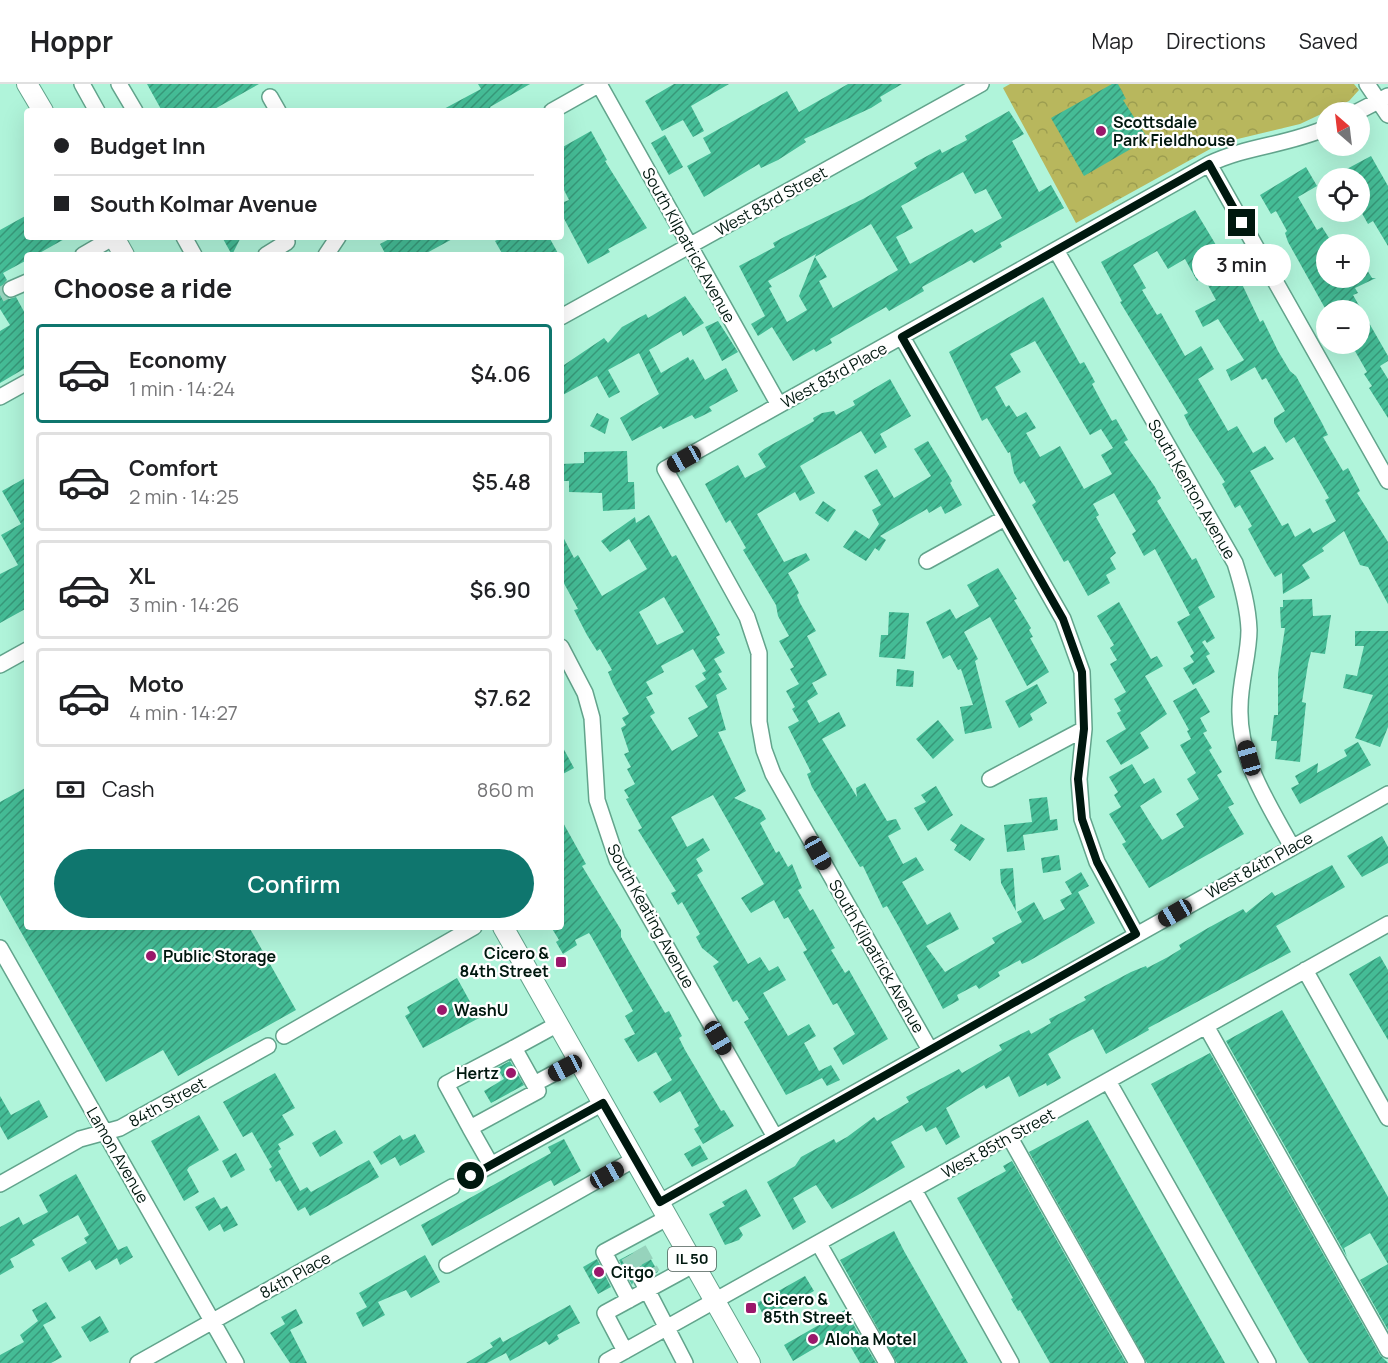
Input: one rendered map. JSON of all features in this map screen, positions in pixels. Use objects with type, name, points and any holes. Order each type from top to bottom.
[{"type":"main road","points":[[27,84],[41,108]]},
{"type":"main road","name":"IL 50","points":[[505,930],[750,1363]]},
{"type":"street","points":[[82,84],[95,108]]},
{"type":"street","points":[[120,84],[133,108]]},
{"type":"street","points":[[557,108],[599,84]]},
{"type":"street","name":"South Kilpatrick Avenue","points":[[599,84],[779,405]]},
{"type":"street","name":"West 83rd Street","points":[[564,315],[981,84]]},
{"type":"street","points":[[1367,84],[1384,98],[1388,115]]},
{"type":"street","points":[[270,96],[276,108]]},
{"type":"street","points":[[1370,105],[1384,98]]},
{"type":"street","name":"West 83rd Place","points":[[665,469],[1228,154],[1285,142],[1316,131]]},
{"type":"street","points":[[1209,164],[1388,480]]},
{"type":"street","points":[[88,252],[109,240]]},
{"type":"street","points":[[271,252],[287,243]]},
{"type":"street","name":"South Kenton Avenue","points":[[1056,250],[1234,563],[1245,596],[1249,631],[1240,708],[1243,738],[1255,779],[1292,847]]},
{"type":"street","points":[[11,289],[24,283]]},
{"type":"street","points":[[902,337],[1063,619],[1082,672],[1084,729],[1078,779],[1082,819],[1097,862],[1136,934]]},
{"type":"street","points":[[0,397],[24,384]]},
{"type":"street","name":"South Kilpatrick Avenue","points":[[665,469],[747,617],[759,653],[759,722],[764,750],[773,774],[930,1050]]},
{"type":"street","points":[[927,561],[1005,518]]},
{"type":"street","points":[[0,665],[24,652]]},
{"type":"street","name":"South Keating Avenue","points":[[564,653],[585,693],[592,718],[597,800],[616,860],[775,1137]]},
{"type":"street","points":[[990,779],[1084,729]]},
{"type":"street","name":"West 84th Place","points":[[629,1300],[604,1252],[630,1246],[664,1210],[775,1137],[1388,794]]},
{"type":"street","name":"West 85th Street","points":[[607,1361],[1388,924]]},
{"type":"street","points":[[284,1036],[469,930]]},
{"type":"street","name":"Lamon Avenue","points":[[0,948],[236,1363]]},
{"type":"street","points":[[1305,970],[1388,1118]]},
{"type":"street","points":[[491,1165],[446,1084],[558,1024]]},
{"type":"street","points":[[1206,1026],[1388,1350]]},
{"type":"street","name":"84th Street","points":[[0,1184],[80,1139],[120,1128],[268,1046]]},
{"type":"street","points":[[470,1128],[538,1091],[514,1048]]},
{"type":"street","points":[[534,1084],[579,1060]]},
{"type":"street","points":[[1108,1081],[1268,1363]]},
{"type":"street","points":[[471,1176],[603,1103]]},
{"type":"street","points":[[1009,1136],[1137,1363]]},
{"type":"street","points":[[447,1265],[635,1159]]},
{"type":"street","name":"84th Place","points":[[138,1363],[452,1187]]},
{"type":"street","points":[[914,1190],[1011,1363]]},
{"type":"street","points":[[819,1244],[886,1363]]},
{"type":"street","points":[[626,1351],[605,1313],[629,1300],[650,1282],[695,1264]]},
{"type":"street","points":[[650,1282],[685,1363]]},
{"type":"green space","points":[[1010,84],[1354,84],[1359,90],[1347,102],[1316,102],[1316,116],[1300,124],[1221,143],[1076,223],[1003,88]]},
{"type":"building","points":[[147,84],[259,84],[216,108],[160,108]]},
{"type":"building","points":[[478,84],[530,84],[490,108],[446,108],[481,89]]},
{"type":"building","points":[[674,84],[729,84],[691,106],[704,131],[693,137],[683,120],[662,131],[645,101]]},
{"type":"building","points":[[848,84],[902,84],[880,97],[882,101],[871,108],[804,139],[806,142],[778,160],[761,168],[759,164],[704,197],[687,166],[711,153],[703,138],[787,91],[799,112]]},
{"type":"building","name":"Scottsdale Park Fieldhouse","points":[[1112,84],[1118,84],[1126,99],[1123,100],[1148,139],[1084,176],[1051,118]]},
{"type":"building","points":[[1009,111],[1024,134],[1012,141],[1039,192],[1051,185],[1064,208],[1000,243],[1002,247],[974,263],[971,260],[922,287],[924,291],[889,311],[886,307],[830,339],[832,343],[816,352],[814,349],[793,361],[772,327],[758,336],[751,324],[765,316],[739,266],[775,247],[773,243],[863,199],[917,168],[914,163],[940,149],[942,153],[967,140],[965,136]],"holes":[[[963,172],[975,194],[986,189],[1002,218],[975,233],[972,229],[910,264],[896,237],[913,228],[901,206]],[[871,224],[898,270],[833,308],[819,281],[827,277],[815,257]],[[816,254],[799,296],[807,310],[787,322],[769,288],[772,287],[768,281]]]},
{"type":"building","points":[[591,131],[607,160],[605,161],[647,228],[608,249],[610,252],[588,264],[564,219],[564,202],[569,200],[564,190],[564,146]]},
{"type":"building","points":[[665,135],[683,167],[669,175],[651,143]]},
{"type":"building","points":[[1371,156],[1388,186],[1388,246],[1373,221],[1368,224],[1367,222],[1370,222],[1370,168],[1349,168]]},
{"type":"building","points":[[1306,167],[1316,187],[1298,197],[1317,230],[1322,227],[1326,234],[1316,234],[1316,288],[1355,288],[1358,293],[1353,295],[1356,300],[1320,300],[1288,242],[1285,233],[1287,231],[1276,211],[1271,214],[1260,195]]},
{"type":"building","points":[[1195,210],[1228,265],[1232,263],[1260,322],[1263,320],[1278,351],[1290,371],[1296,376],[1322,423],[1328,435],[1323,437],[1343,471],[1348,468],[1360,491],[1357,493],[1388,542],[1388,604],[1368,567],[1360,565],[1344,531],[1322,548],[1324,551],[1302,565],[1310,578],[1283,594],[1282,573],[1275,577],[1268,566],[1248,529],[1252,526],[1240,505],[1235,508],[1222,484],[1225,482],[1184,415],[1188,413],[1120,302],[1122,301],[1101,262]],"holes":[[[1157,251],[1168,269],[1185,259],[1197,281],[1203,276],[1216,300],[1195,311],[1203,327],[1218,319],[1244,360],[1226,370],[1231,381],[1255,367],[1262,380],[1266,378],[1285,411],[1274,418],[1274,423],[1286,443],[1294,437],[1329,498],[1325,500],[1336,521],[1313,533],[1310,528],[1295,537],[1288,523],[1282,526],[1250,471],[1274,459],[1265,446],[1253,453],[1237,426],[1228,431],[1198,379],[1214,369],[1201,346],[1185,356],[1161,313],[1157,315],[1142,290],[1146,288],[1133,265]]]},
{"type":"building","points":[[24,217],[24,240],[63,240],[41,252],[24,252],[24,262],[3,273],[7,280],[1,287],[2,293],[9,299],[16,297],[24,312],[24,369],[0,383],[0,331],[10,325],[0,309],[0,230]]},
{"type":"building","points":[[224,240],[240,240],[234,252],[230,252]]},
{"type":"building","points":[[387,240],[450,240],[428,252],[384,252],[380,244]]},
{"type":"building","points":[[551,240],[557,252],[501,252],[495,241]]},
{"type":"building","points":[[685,296],[704,323],[683,336],[681,331],[649,350],[661,373],[688,357],[690,361],[693,359],[705,380],[726,368],[738,391],[709,407],[712,411],[700,417],[695,419],[692,415],[663,429],[661,426],[632,441],[620,418],[659,394],[639,353],[608,370],[620,392],[609,398],[597,376],[564,394],[564,365],[604,338],[608,343],[622,327],[646,314],[648,318]]},
{"type":"building","points":[[1043,297],[1080,364],[1084,362],[1095,382],[1092,384],[1112,421],[1116,419],[1128,440],[1124,442],[1155,487],[1161,498],[1157,501],[1192,560],[1196,558],[1215,597],[1198,607],[1215,638],[1207,643],[1205,640],[1202,642],[1210,654],[1206,656],[1215,672],[1193,685],[1183,668],[1194,662],[1190,656],[1194,653],[1177,622],[1190,615],[1155,549],[1144,556],[1132,534],[1136,531],[1114,493],[1093,504],[1099,515],[1096,517],[1116,553],[1110,558],[1116,569],[1106,575],[1110,583],[1088,596],[1068,560],[1064,562],[1032,505],[1036,502],[1024,481],[1020,484],[1014,473],[1010,452],[1008,453],[987,418],[982,421],[949,352]],"holes":[[[1035,341],[1090,435],[1101,429],[1113,448],[1101,455],[1112,474],[1084,489],[1060,446],[1040,457],[1026,433],[1036,428],[1026,412],[1017,417],[1009,405],[1006,407],[995,387],[1021,372],[1010,354]]]},
{"type":"building","points":[[718,321],[738,352],[722,361],[705,327]]},
{"type":"building","points":[[1370,325],[1388,356],[1388,361],[1380,366],[1388,379],[1388,418],[1369,388],[1372,386],[1364,374],[1367,372],[1357,354],[1370,354]]},
{"type":"building","points":[[890,379],[911,416],[880,434],[887,447],[875,454],[861,431],[800,466],[815,493],[800,501],[795,492],[757,514],[784,562],[806,553],[810,560],[788,573],[799,593],[797,595],[800,603],[816,631],[807,636],[827,675],[812,683],[818,694],[807,701],[819,723],[839,712],[846,726],[822,739],[857,797],[856,788],[865,783],[887,821],[896,819],[901,829],[888,836],[903,864],[916,857],[924,870],[902,882],[927,925],[950,912],[959,929],[926,946],[945,972],[995,943],[992,938],[1022,922],[1017,912],[1034,902],[1044,920],[1065,909],[1060,900],[1072,894],[1065,882],[1081,872],[1089,886],[1078,892],[1095,923],[1029,961],[1022,964],[1020,960],[998,972],[1000,976],[979,989],[976,985],[957,995],[959,1000],[943,1009],[887,906],[883,908],[863,866],[860,867],[812,787],[807,774],[811,772],[788,727],[799,721],[792,709],[795,707],[786,691],[799,684],[790,669],[794,667],[779,641],[789,636],[778,616],[776,605],[743,550],[746,548],[730,520],[726,523],[705,484],[738,465],[745,478],[766,467],[758,454],[764,449],[814,421],[813,418],[822,413],[834,411],[836,415],[855,405],[853,401]]},
{"type":"building","points":[[597,413],[609,419],[605,434],[590,426]]},
{"type":"building","points":[[928,441],[952,481],[950,483],[962,505],[945,514],[941,506],[929,513],[927,509],[880,536],[886,540],[879,551],[875,548],[866,561],[843,547],[855,530],[869,539],[879,524],[872,510],[881,505],[864,476],[877,469],[894,498],[931,476],[914,449]]},
{"type":"building","points":[[627,451],[628,482],[634,482],[635,509],[603,511],[602,493],[569,492],[569,481],[564,481],[564,464],[584,463],[584,452]]},
{"type":"building","points":[[24,479],[24,610],[0,623],[0,574],[18,565],[1,535],[21,524],[2,491]]},
{"type":"building","points":[[823,501],[836,510],[828,522],[815,513]]},
{"type":"building","points":[[649,515],[672,557],[676,555],[720,635],[716,637],[725,653],[714,659],[722,672],[718,674],[727,689],[716,695],[726,730],[718,732],[746,791],[734,798],[761,810],[766,819],[760,823],[776,853],[779,851],[788,867],[792,864],[802,888],[798,890],[810,911],[813,909],[835,948],[831,950],[845,973],[849,970],[888,1039],[843,1065],[833,1048],[855,1034],[837,1003],[833,1005],[803,952],[807,950],[788,917],[784,919],[774,900],[751,913],[741,898],[764,884],[713,795],[671,817],[687,847],[703,838],[710,850],[696,859],[703,871],[697,875],[748,964],[760,957],[769,971],[778,966],[786,980],[763,993],[788,1036],[809,1024],[816,1036],[804,1043],[819,1071],[831,1065],[840,1080],[827,1086],[822,1078],[786,1095],[744,1022],[749,1019],[737,1000],[733,1002],[713,966],[719,962],[702,948],[696,937],[700,934],[682,902],[678,905],[671,893],[676,891],[638,830],[642,828],[626,799],[629,798],[624,790],[635,784],[627,769],[631,767],[624,754],[629,752],[621,728],[626,725],[622,718],[629,714],[608,672],[612,670],[600,649],[597,651],[587,635],[574,610],[578,609],[564,583],[564,539],[574,558],[578,555],[602,596],[647,569],[629,539],[610,552],[601,541],[635,517],[636,523]],"holes":[[[664,597],[684,632],[657,645],[639,612]],[[693,649],[706,671],[702,673],[706,679],[695,686],[708,707],[688,718],[698,736],[672,751],[650,716],[655,713],[646,697],[653,694],[646,682],[664,672],[661,666]]]},
{"type":"building","points":[[998,568],[1017,599],[1014,600],[1031,628],[1029,630],[1033,637],[1030,638],[1049,672],[1027,686],[990,617],[964,632],[978,659],[975,661],[992,728],[965,734],[960,707],[973,705],[961,669],[958,670],[950,655],[943,659],[926,622],[950,609],[956,619],[979,606],[967,585]]},
{"type":"building","points":[[1312,599],[1313,616],[1331,615],[1325,654],[1311,652],[1308,664],[1302,702],[1306,703],[1300,762],[1275,759],[1277,741],[1271,741],[1274,715],[1278,715],[1278,674],[1285,628],[1281,628],[1280,607],[1283,607],[1283,600]]},
{"type":"building","points":[[1119,602],[1151,659],[1157,656],[1163,666],[1145,676],[1167,714],[1140,733],[1149,748],[1121,765],[1106,741],[1126,729],[1117,713],[1121,711],[1114,699],[1126,692],[1110,664],[1117,660],[1110,648],[1114,645],[1097,616]]},
{"type":"building","points":[[889,612],[909,613],[905,659],[879,657],[881,635],[888,635]]},
{"type":"building","points":[[1355,631],[1388,631],[1388,727],[1380,747],[1355,738],[1373,695],[1343,688],[1346,674],[1357,676],[1364,646],[1355,646]]},
{"type":"building","points":[[897,669],[914,671],[913,687],[896,686]]},
{"type":"building","points":[[1037,684],[1047,703],[1030,714],[1033,720],[1019,728],[1005,701]]},
{"type":"building","points":[[1196,688],[1210,712],[1200,718],[1207,731],[1203,733],[1212,748],[1209,750],[1222,772],[1217,775],[1234,804],[1228,807],[1244,834],[1149,888],[1122,844],[1126,842],[1109,814],[1121,807],[1114,795],[1118,792],[1109,777],[1132,764],[1144,784],[1154,778],[1162,792],[1140,806],[1162,840],[1184,827],[1176,814],[1199,799],[1187,779],[1196,773],[1180,745],[1191,739],[1187,731],[1189,730],[1173,701]]},
{"type":"building","points":[[938,720],[954,740],[933,759],[916,739]]},
{"type":"building","points":[[1358,742],[1371,765],[1300,804],[1291,788],[1299,784],[1295,776],[1318,763],[1317,773],[1347,756],[1344,750]]},
{"type":"building","points":[[564,750],[574,768],[564,773]]},
{"type":"building","points":[[936,786],[953,815],[928,831],[914,808],[926,802],[921,795]]},
{"type":"building","points":[[24,789],[24,930],[251,930],[296,1010],[178,1076],[163,1050],[106,1082],[0,895],[0,802]]},
{"type":"building","points":[[1047,797],[1050,820],[1057,819],[1058,830],[1023,835],[1025,850],[1007,852],[1004,825],[1032,822],[1029,799]]},
{"type":"building","points":[[564,824],[586,864],[582,866],[621,930],[621,937],[665,1013],[669,1011],[682,1036],[679,1038],[685,1050],[721,1111],[724,1110],[734,1126],[703,1144],[694,1129],[699,1126],[680,1091],[660,1103],[653,1092],[672,1080],[656,1052],[638,1062],[624,1039],[635,1034],[625,1016],[633,1011],[589,933],[575,940],[577,945],[563,954],[556,942],[559,940],[553,930],[564,930]]},
{"type":"building","points":[[961,824],[985,839],[970,861],[954,850],[957,845],[950,840]]},
{"type":"building","points":[[1382,836],[1388,847],[1388,863],[1362,877],[1347,856]]},
{"type":"building","points":[[1059,855],[1061,870],[1043,873],[1041,858]]},
{"type":"building","points":[[1332,865],[1345,887],[1276,926],[1291,952],[1148,1028],[1149,1030],[1106,1054],[1093,1029],[1070,1041],[1048,1054],[1061,1078],[1047,1086],[1046,1083],[1019,1097],[1009,1076],[986,1089],[984,1085],[946,1108],[960,1137],[946,1145],[936,1127],[926,1132],[922,1125],[891,1142],[905,1167],[832,1209],[816,1185],[793,1198],[806,1222],[793,1230],[767,1182],[795,1166],[801,1157],[834,1139],[836,1143],[847,1137],[874,1117],[877,1121],[909,1102],[906,1097],[959,1069],[962,1073],[1002,1050],[999,1045],[1029,1030],[1031,1034],[1051,1023],[1049,1019],[1086,1000],[1084,997],[1131,972],[1146,966],[1147,968],[1168,957],[1181,949],[1179,945],[1243,909],[1246,913],[1272,892],[1275,896]]},
{"type":"building","points":[[1013,868],[1016,911],[1001,883],[1000,869]]},
{"type":"building","points":[[1380,956],[1388,970],[1388,1040],[1349,974]]},
{"type":"building","name":"WashU","points":[[457,978],[479,1018],[423,1048],[405,1016],[410,1013],[407,1007]]},
{"type":"building","points":[[1282,1010],[1388,1197],[1388,1264],[1370,1233],[1344,1248],[1347,1257],[1226,1041]]},
{"type":"building","points":[[1210,1053],[1380,1355],[1388,1363],[1309,1363],[1299,1347],[1151,1084]]},
{"type":"building","points":[[510,1061],[524,1085],[491,1103],[484,1091],[504,1079],[497,1068]]},
{"type":"building","points":[[275,1073],[295,1108],[282,1115],[294,1135],[278,1144],[281,1149],[278,1151],[300,1191],[307,1187],[311,1192],[369,1160],[379,1177],[310,1216],[305,1207],[298,1211],[280,1180],[276,1182],[269,1169],[272,1167],[252,1132],[243,1137],[223,1102]]},
{"type":"building","points":[[0,1096],[11,1115],[39,1100],[48,1117],[8,1140],[0,1126]]},
{"type":"building","points":[[199,1115],[219,1150],[189,1167],[187,1170],[199,1192],[184,1201],[151,1141]]},
{"type":"building","points":[[1088,1120],[1225,1363],[1147,1363],[1029,1152]]},
{"type":"building","points":[[335,1130],[343,1143],[320,1157],[312,1143]]},
{"type":"building","points":[[415,1134],[425,1152],[400,1166],[395,1157],[381,1165],[373,1152],[400,1135],[403,1140]]},
{"type":"building","points":[[564,1139],[581,1171],[554,1186],[551,1180],[432,1246],[421,1225],[551,1153],[548,1147]]},
{"type":"building","points":[[700,1145],[708,1159],[692,1167],[684,1154]]},
{"type":"building","points":[[236,1153],[245,1170],[231,1178],[222,1161]]},
{"type":"building","points":[[1012,1161],[1126,1363],[1050,1363],[1020,1310],[1018,1311],[1011,1299],[1013,1298],[957,1198],[1006,1171],[1003,1166]]},
{"type":"building","points":[[76,1174],[118,1250],[127,1246],[133,1257],[120,1265],[117,1258],[96,1270],[90,1260],[69,1272],[61,1258],[87,1243],[84,1238],[89,1235],[78,1215],[32,1240],[35,1245],[10,1259],[14,1267],[0,1275],[0,1227],[19,1217],[23,1225],[48,1212],[39,1195]]},
{"type":"building","points":[[746,1189],[761,1216],[739,1228],[743,1235],[739,1240],[725,1245],[709,1214],[725,1206],[722,1202]]},
{"type":"building","points":[[214,1197],[221,1209],[227,1206],[238,1225],[224,1232],[220,1224],[209,1231],[195,1207]]},
{"type":"building","points":[[894,1231],[968,1363],[897,1363],[840,1260]]},
{"type":"building","name":"Citgo","points":[[644,1247],[658,1272],[651,1275],[643,1270],[637,1272],[632,1285],[619,1260]]},
{"type":"building","points":[[425,1255],[440,1282],[411,1298],[406,1290],[378,1302],[385,1315],[363,1327],[356,1313],[367,1307],[359,1293]]},
{"type":"building","name":"Citgo","points":[[597,1259],[611,1287],[598,1294],[583,1267]]},
{"type":"building","points":[[1388,1264],[1388,1330],[1360,1280]]},
{"type":"building","points":[[805,1276],[814,1291],[765,1318],[757,1303]]},
{"type":"building","points":[[46,1302],[56,1318],[43,1325],[62,1357],[51,1363],[0,1363],[0,1355],[24,1342],[20,1335],[38,1321],[32,1310]]},
{"type":"building","points":[[570,1305],[580,1323],[557,1335],[559,1339],[549,1345],[546,1341],[510,1361],[506,1353],[487,1363],[466,1363],[493,1347],[490,1343],[500,1337],[503,1342]]},
{"type":"building","points":[[296,1309],[303,1323],[290,1330],[307,1363],[290,1363],[270,1333],[285,1324],[281,1317]]},
{"type":"building","name":"Aloha Motel","points":[[845,1310],[876,1363],[860,1363],[842,1332],[793,1361],[784,1345]]},
{"type":"building","points":[[100,1316],[109,1332],[90,1342],[81,1327]]},
{"type":"tunnel","points":[[0,295],[11,289]]},
{"type":"tunnel","points":[[639,1249],[653,1274]]},
{"type":"tunnel","points":[[628,1256],[642,1280]]},
{"type":"place","name":"Scottsdale Park Fieldhouse","points":[[1101,131]]},
{"type":"place","name":"Public Storage","points":[[151,956]]},
{"type":"place","name":"Cicero & 84th Street","points":[[561,962]]},
{"type":"place","name":"WashU","points":[[442,1010]]},
{"type":"place","name":"Hertz","points":[[511,1073]]},
{"type":"place","name":"Citgo","points":[[599,1272]]},
{"type":"place","name":"Cicero & 85th Street","points":[[751,1308]]},
{"type":"place","name":"Aloha Motel","points":[[813,1339]]},
{"type":"route","points":[[471,1176],[603,1103],[660,1202],[1136,934],[1097,862],[1082,819],[1078,779],[1084,729],[1082,672],[1063,619],[902,337],[1209,164],[1242,223]]}]
